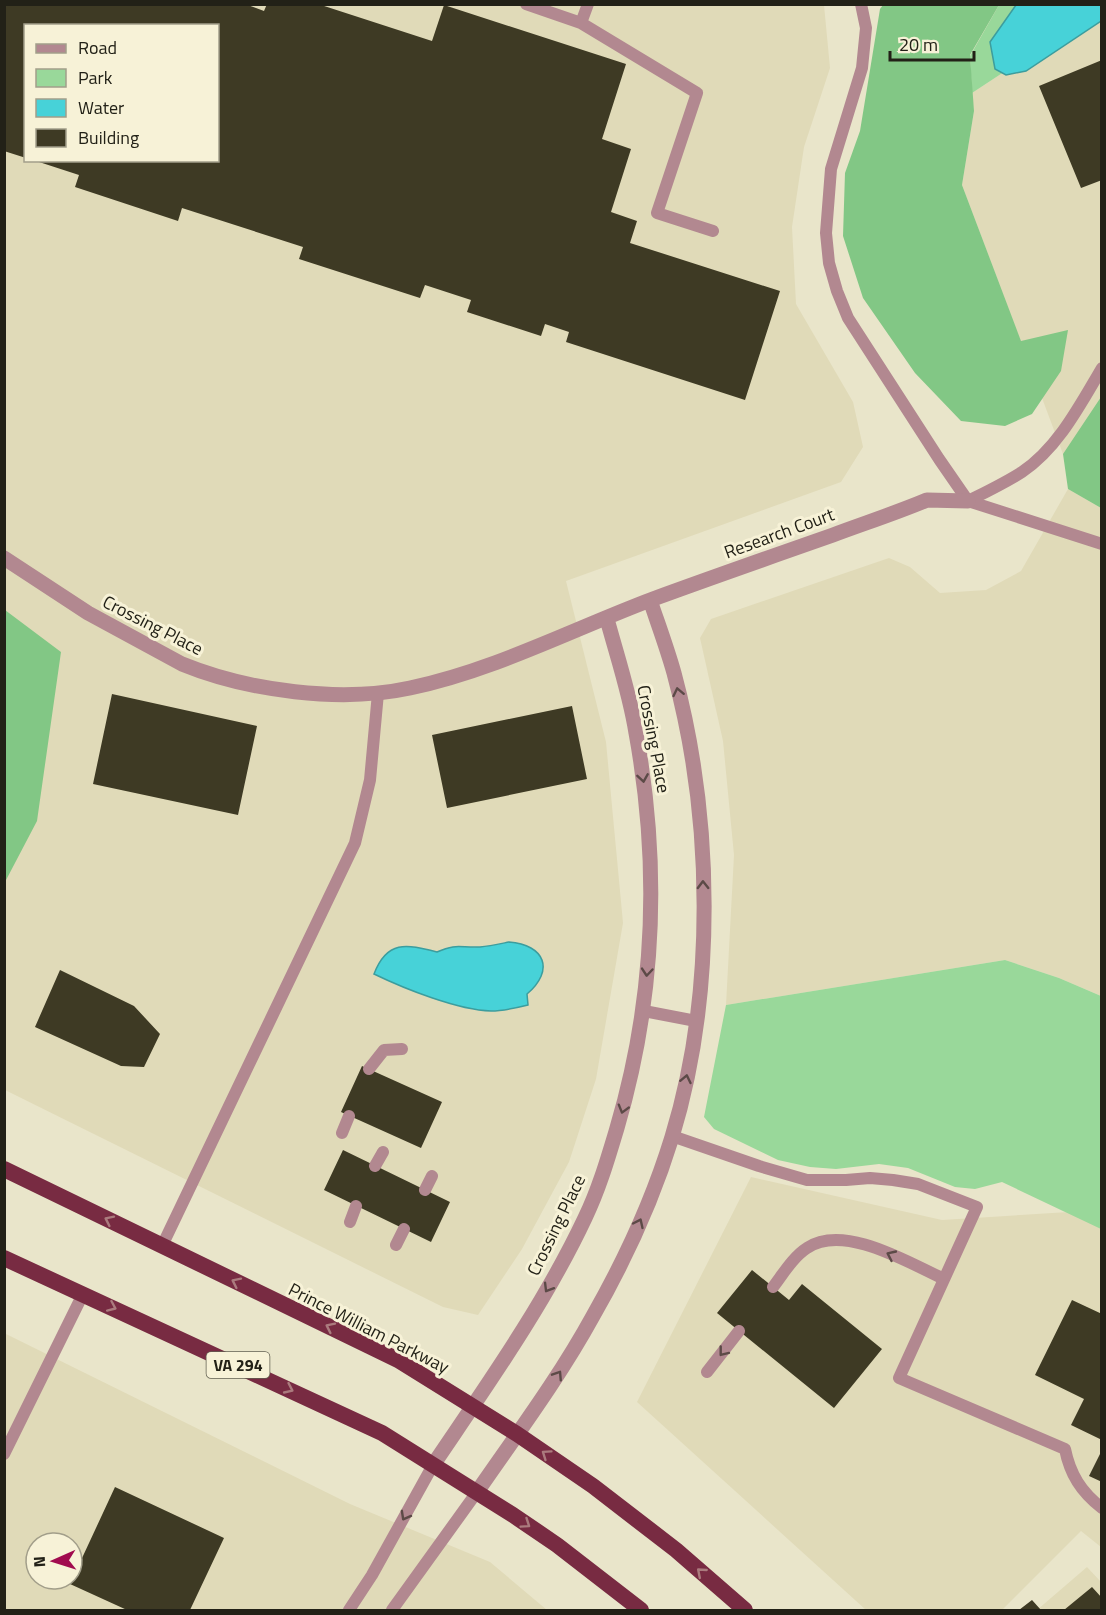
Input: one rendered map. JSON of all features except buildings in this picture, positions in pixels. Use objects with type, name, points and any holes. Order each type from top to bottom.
[{"type":"highway","name":"Prince William Parkway","points":[[4,1169],[398,1360],[517,1434],[593,1486],[676,1550],[745,1611]]},
{"type":"highway","name":"VA 294","points":[[4,1258],[374,1429],[477,1492],[557,1545],[641,1611]]},
{"type":"street","name":"Research Court","points":[[606,619],[650,600],[927,500],[968,501]]},
{"type":"street","name":"Crossing Place","points":[[4,558],[88,613],[198,671],[284,690],[356,694],[410,688],[449,678],[606,619],[636,730],[649,821],[651,926],[644,1011],[636,1058],[596,1194],[557,1272],[505,1359],[433,1465]]},
{"type":"street","name":"Crossing Place","points":[[477,1492],[561,1371],[594,1316],[641,1218],[672,1136],[687,1077],[696,1022],[704,933],[699,801],[674,674],[650,600]]},
{"type":"lane","points":[[526,4],[581,23],[697,93],[657,213],[713,231]]},
{"type":"lane","points":[[581,23],[588,4]]},
{"type":"lane","points":[[861,4],[866,28],[862,68],[831,169],[826,233],[829,262],[848,318],[968,501],[1101,544]]},
{"type":"lane","points":[[968,501],[1023,471],[1053,443],[1078,408],[1101,368]]},
{"type":"lane","points":[[162,1246],[355,843],[370,780],[378,693]]},
{"type":"lane","points":[[644,1011],[696,1022]]},
{"type":"lane","points":[[369,1069],[384,1050],[402,1049]]},
{"type":"lane","points":[[342,1133],[349,1116]]},
{"type":"lane","points":[[672,1136],[759,1166],[807,1179],[870,1178],[918,1184],[977,1207],[899,1378],[1065,1449],[1073,1477],[1089,1498],[1101,1508]]},
{"type":"lane","points":[[375,1166],[383,1152]]},
{"type":"lane","points":[[425,1190],[432,1176]]},
{"type":"lane","points":[[350,1222],[356,1206]]},
{"type":"lane","points":[[396,1245],[404,1229]]},
{"type":"lane","points":[[773,1287],[798,1255],[809,1247],[847,1240],[871,1246],[944,1279]]},
{"type":"lane","points":[[4,1454],[83,1294]]},
{"type":"lane","points":[[707,1372],[739,1331]]},
{"type":"lane","points":[[349,1611],[372,1575],[433,1465]]},
{"type":"lane","points":[[392,1611],[477,1492]]},
{"type":"shaded area","points":[[5,5],[824,5],[830,68],[804,147],[792,227],[796,304],[853,402],[863,447],[841,482],[566,581],[606,742],[623,923],[596,1079],[569,1162],[522,1249],[478,1315],[443,1307],[5,1090]]},
{"type":"shaded area","points":[[1101,8],[1101,450],[1063,454],[962,185],[974,111],[972,93]]},
{"type":"shaded area","points":[[1068,489],[1101,508],[1101,996],[1059,978],[1005,960],[726,1005],[734,855],[723,741],[700,638],[711,619],[889,558],[910,567],[940,593],[986,590],[1021,571]]},
{"type":"shaded area","points":[[751,1177],[942,1220],[1101,1210],[1101,1547],[1081,1531],[1002,1610],[866,1610],[637,1402]]},
{"type":"shaded area","points":[[4,1333],[350,1504],[490,1562],[547,1610],[5,1610]]},
{"type":"shaded area","points":[[1087,1567],[1101,1582],[1101,1610],[1037,1610]]},
{"type":"green space","points":[[883,5],[999,5],[970,55],[974,111],[962,185],[1021,341],[1068,330],[1061,371],[1032,414],[1005,426],[961,421],[915,373],[863,298],[843,236],[845,173],[860,131],[880,9]]},
{"type":"green space","points":[[999,5],[1101,5],[1101,8],[972,93],[970,56]]},
{"type":"green space","points":[[1101,397],[1101,508],[1068,489],[1063,454]]},
{"type":"green space","points":[[5,610],[61,652],[37,821],[5,882]]},
{"type":"green space","points":[[1005,960],[1059,978],[1101,996],[1101,1229],[1002,1182],[975,1189],[955,1187],[908,1168],[879,1164],[836,1169],[810,1167],[778,1160],[714,1129],[704,1117],[726,1005]]},
{"type":"water","points":[[1016,5],[1101,5],[1101,21],[1026,71],[1006,75],[995,69],[990,42]]},
{"type":"water","points":[[509,942],[531,948],[542,960],[541,976],[527,994],[528,1005],[491,1011],[463,1007],[416,992],[374,974],[385,955],[399,947],[416,947],[437,952],[454,947],[480,947]]}]
